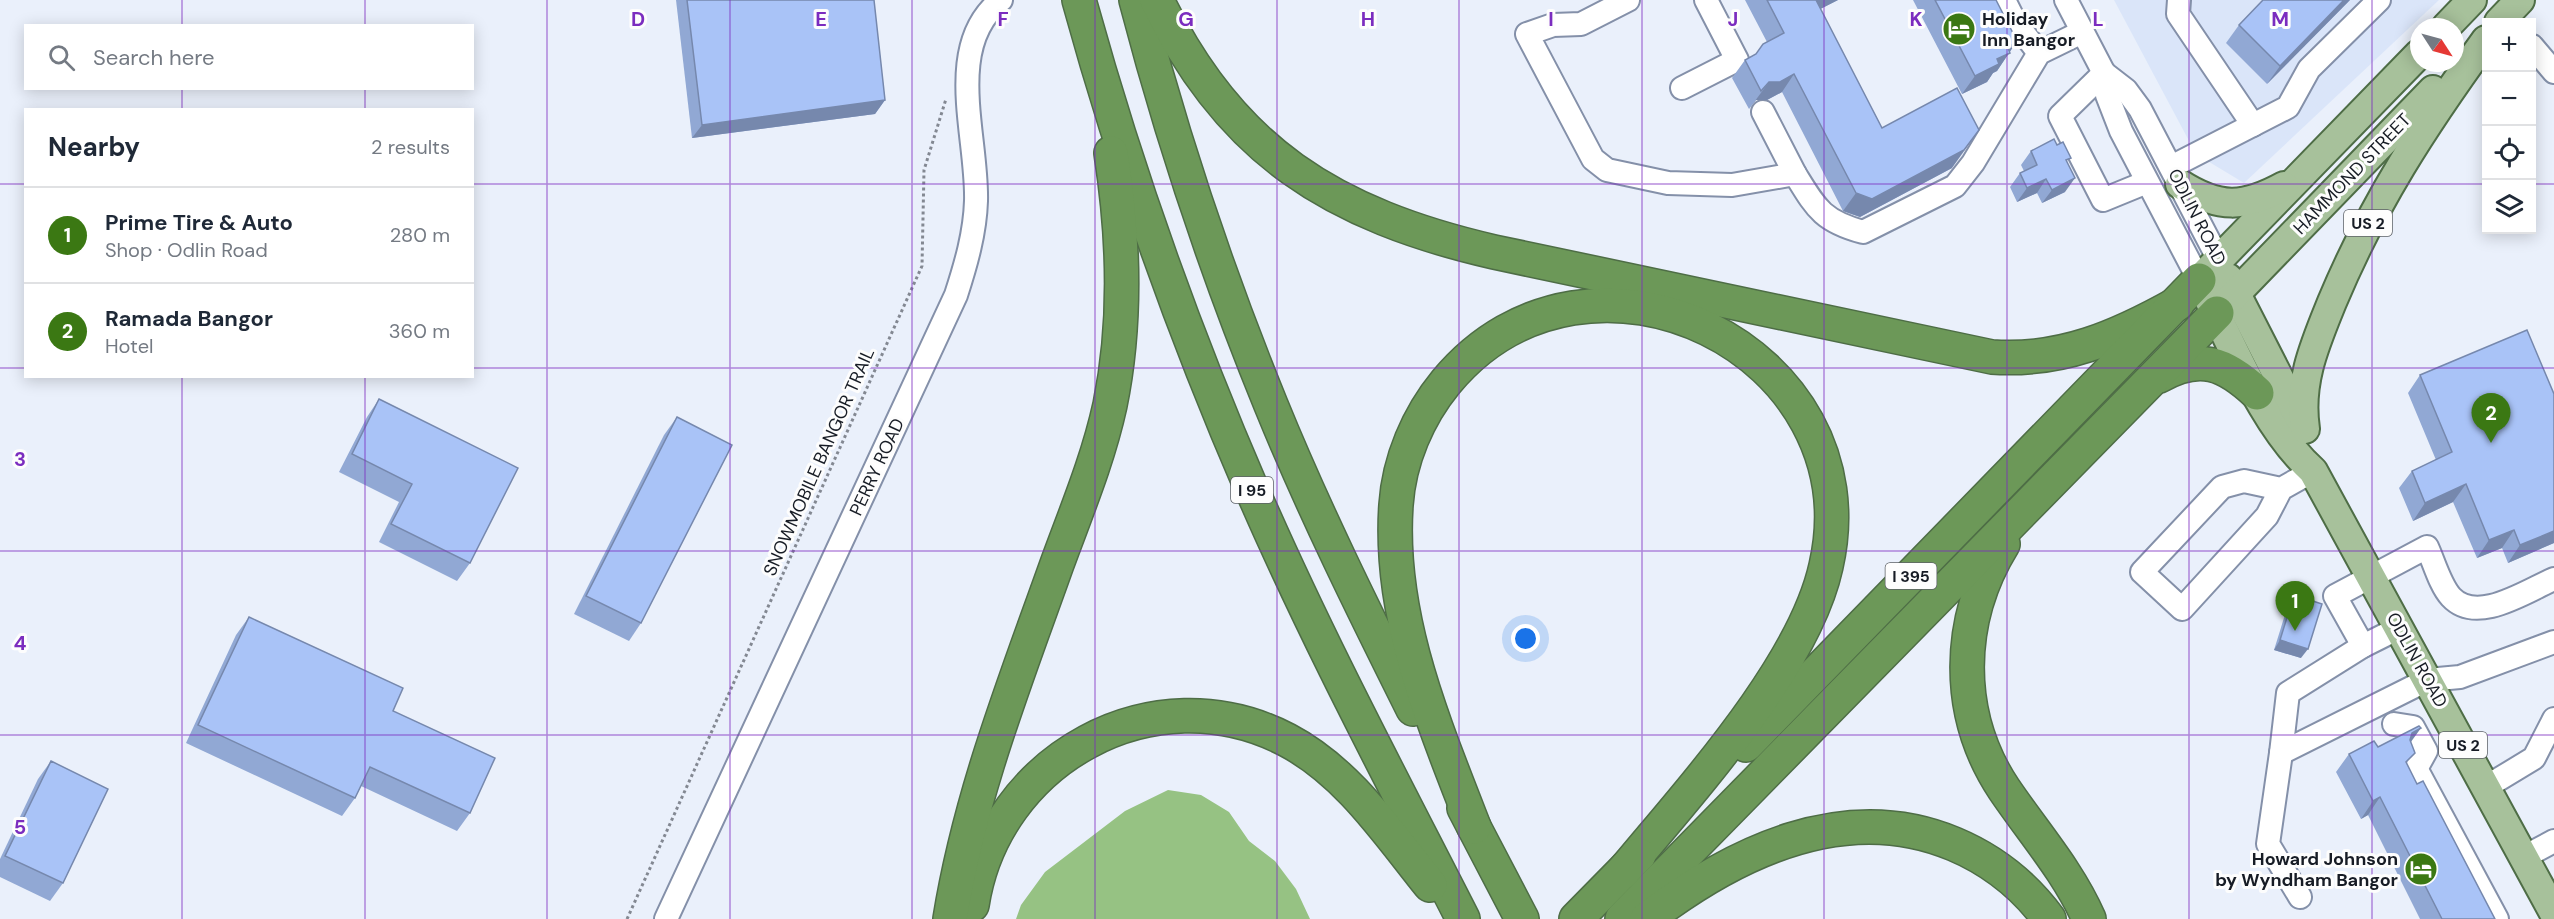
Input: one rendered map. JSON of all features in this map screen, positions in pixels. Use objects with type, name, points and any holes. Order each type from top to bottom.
[{"type":"highway","name":"I 95","points":[[1080,0],[1154,234],[1231,440],[1332,661],[1463,919]]},
{"type":"highway","name":"I 95","points":[[1151,12],[1201,219],[1272,406],[1355,590],[1518,911]]},
{"type":"highway","points":[[1151,12],[1223,104],[1274,155],[1311,182],[1358,209],[1441,239],[1992,357],[2038,357],[2085,347],[2124,332],[2177,304]]},
{"type":"highway","points":[[950,919],[958,867],[978,790],[1088,480],[1104,430],[1114,382],[1121,307],[1121,237],[1109,136],[1091,39]]},
{"type":"highway","name":"I 395","points":[[1576,919],[2209,271]]},
{"type":"highway","name":"I 395","points":[[1622,919],[2226,303]]},
{"type":"highway","points":[[1474,827],[1422,684],[1401,603],[1396,561],[1395,516],[1398,487],[1409,445],[1431,402],[1454,373],[1484,345],[1520,324],[1554,312],[1604,304],[1638,306],[1676,314],[1712,330],[1746,351],[1773,377],[1796,406],[1814,439],[1826,478],[1831,510],[1830,543],[1821,586],[1814,606],[1781,666],[1702,775],[1623,872]]},
{"type":"highway","points":[[2148,383],[2184,364],[2208,363],[2230,371],[2257,393]]},
{"type":"highway","points":[[2034,499],[2000,549],[1978,597],[1968,640],[1968,695],[1977,736],[1995,774],[2065,874],[2088,919]]},
{"type":"highway","points":[[971,919],[978,874],[995,834],[1019,797],[1033,782],[1065,754],[1100,735],[1136,723],[1175,717],[1214,718],[1253,726],[1286,740],[1314,757],[1357,796],[1456,919]]},
{"type":"highway","points":[[1647,919],[1699,882],[1740,860],[1810,834],[1857,827],[1902,829],[1964,848],[1993,865],[2018,884],[2049,919]]},
{"type":"main road","name":"HAMMOND STREET","points":[[2226,303],[2486,14]]},
{"type":"main road","name":"US 2","points":[[2305,429],[2302,394],[2308,365],[2354,252],[2395,173],[2482,47]]},
{"type":"main road","name":"HAMMOND STREET","points":[[2209,271],[2410,63]]},
{"type":"main road","points":[[2176,176],[2204,198],[2236,204],[2272,192],[2305,171]]},
{"type":"main road","name":"ODLIN ROAD","points":[[2209,271],[2226,303],[2305,429],[2313,471]]},
{"type":"main road","name":"ODLIN ROAD","points":[[2226,303],[2257,393],[2282,439],[2313,471],[2554,913]]},
{"type":"street","name":"PERRY ROAD","points":[[666,919],[956,295],[968,258],[976,203],[968,56],[974,36],[984,17],[1001,0]]},
{"type":"street","points":[[1628,0],[1581,24],[1553,25],[1527,34],[1593,159],[1607,170],[1668,183],[1732,185],[1795,174]]},
{"type":"street","points":[[1682,88],[1737,60],[1706,0]]},
{"type":"street","points":[[2004,0],[2015,22],[2039,53]]},
{"type":"street","name":"ODLIN ROAD","points":[[2066,0],[2104,73],[2111,107],[2147,182],[2209,271]]},
{"type":"street","points":[[2179,0],[2178,14],[2253,125]]},
{"type":"street","points":[[2176,176],[2253,125],[2288,107],[2309,69],[2379,0]]},
{"type":"street","points":[[1763,112],[1795,174],[1819,212],[1846,228],[1863,232],[1955,186],[1973,163],[2039,53],[2082,32]]},
{"type":"street","points":[[2536,51],[2554,72]]},
{"type":"street","points":[[2104,73],[2060,116],[2103,200],[2147,182]]},
{"type":"street","name":"ODLIN ROAD","points":[[2104,73],[2126,90],[2140,108],[2176,176],[2209,271]]},
{"type":"street","points":[[2282,489],[2244,481],[2222,488],[2142,572],[2181,609],[2267,516],[2282,489],[2313,471]]},
{"type":"street","points":[[2363,646],[2335,596],[2427,547],[2450,596],[2463,606],[2484,608],[2554,579]]},
{"type":"street","points":[[2300,897],[2268,844],[2288,693],[2363,646],[2399,628]]},
{"type":"street","points":[[2281,753],[2427,680],[2460,677],[2554,642]]},
{"type":"street","points":[[2383,704],[2394,724],[2413,727],[2426,751],[2410,758],[2497,919]]},
{"type":"street","points":[[2486,787],[2534,758],[2554,719]]},
{"type":"street","points":[[2524,857],[2554,841]]},
{"type":"path","name":"SNOWMOBILE BANGOR TRAIL","points":[[627,919],[922,266],[924,170],[949,91]]},
{"type":"shaded area","points":[[2114,0],[2439,0],[2420,18],[2410,18],[2410,27],[2244,183],[2196,154]]},
{"type":"green space","points":[[1168,790],[1201,795],[1229,812],[1249,841],[1275,861],[1296,889],[1310,919],[1016,919],[1021,905],[1045,872],[1125,811]]},
{"type":"building","points":[[687,0],[874,0],[885,100],[702,125]]},
{"type":"building","points":[[1767,0],[1816,0],[1882,128],[1957,88],[1979,130],[1964,150],[1872,199],[1856,193],[1794,74],[1780,82],[1769,82],[1761,91],[1745,60],[1756,54],[1763,44],[1784,33]]},
{"type":"building","points":[[1935,0],[1996,0],[2017,41],[2008,48],[2010,53],[1997,59],[1999,64],[1975,76]]},
{"type":"building","points":[[2263,0],[2344,0],[2280,66],[2239,25]]},
{"type":"building","points":[[2054,139],[2057,145],[2063,142],[2071,158],[2066,160],[2075,178],[2052,190],[2046,179],[2027,188],[2020,173],[2037,165],[2031,151]]},
{"type":"building","points":[[2527,330],[2554,394],[2554,531],[2520,545],[2514,530],[2489,540],[2466,484],[2425,503],[2412,471],[2452,452],[2420,375]]},
{"type":"building","points":[[379,399],[518,468],[470,563],[391,524],[412,484],[352,454]]},
{"type":"building","points":[[677,417],[732,445],[641,623],[586,596]]},
{"type":"building","points":[[2294,595],[2322,604],[2308,649],[2280,640]]},
{"type":"building","points":[[249,617],[403,688],[393,711],[495,758],[470,813],[370,767],[355,798],[198,725]]},
{"type":"building","points":[[2419,726],[2421,728],[2412,733],[2410,740],[2415,753],[2406,762],[2417,784],[2423,781],[2495,919],[2442,919],[2380,797],[2373,801],[2349,754],[2374,741],[2378,747]]},
{"type":"building","points":[[51,761],[108,789],[63,883],[5,856]]},
{"type":"place","name":"Holiday Inn Bangor","points":[[1959,29]]},
{"type":"place","name":"Ramada Bangor","points":[[2491,443]]},
{"type":"place","name":"Prime Tire & Auto","points":[[2295,631]]},
{"type":"place","name":"Howard Johnson by Wyndham Bangor","points":[[2421,869]]}]
